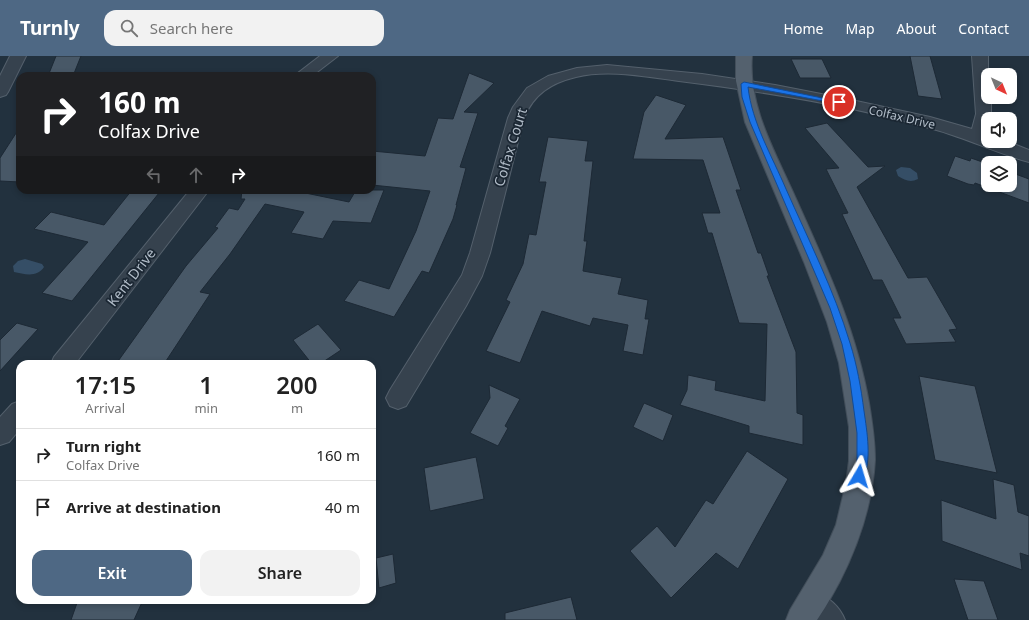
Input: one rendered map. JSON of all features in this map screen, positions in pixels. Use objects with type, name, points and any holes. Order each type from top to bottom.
[{"type":"main road","points":[[744,56],[744,84],[753,122],[834,308],[846,344],[855,381],[862,433],[862,461],[854,507],[836,562],[814,615]]},
{"type":"street","points":[[0,92],[18,56]]},
{"type":"street","points":[[308,72],[330,56]]},
{"type":"street","points":[[980,56],[984,112]]},
{"type":"street","name":"Colfax Court","points":[[398,398],[459,300],[472,276],[480,253],[516,118],[527,97],[543,85],[555,79],[584,71],[599,70],[654,73],[744,84]]},
{"type":"street","name":"Colfax Drive","points":[[744,84],[899,116],[981,139]]},
{"type":"street","name":"Colfax Drive","points":[[1007,148],[1029,156]]},
{"type":"street","name":"Kent Drive","points":[[65,360],[197,194]]},
{"type":"street","points":[[0,434],[16,416]]},
{"type":"water","points":[[901,167],[910,168],[917,173],[918,179],[910,181],[898,176],[896,170]]},
{"type":"water","points":[[25,259],[42,264],[44,267],[38,273],[34,274],[14,272],[13,266],[18,261]]},
{"type":"building","points":[[56,56],[81,56],[75,72],[50,72]]},
{"type":"building","points":[[910,56],[930,56],[942,99],[918,96]]},
{"type":"building","points":[[791,59],[822,59],[831,78],[800,78]]},
{"type":"building","points":[[469,73],[494,83],[464,112],[478,113],[460,167],[466,168],[453,219],[429,273],[422,271],[394,317],[344,301],[359,280],[389,289],[416,231],[430,191],[376,185],[376,151],[425,156],[438,118],[453,119]]},
{"type":"building","points":[[656,95],[686,105],[665,139],[723,137],[741,190],[736,190],[758,253],[761,253],[769,276],[767,276],[796,352],[797,413],[803,415],[803,445],[749,433],[749,426],[680,405],[687,390],[688,375],[716,381],[715,390],[765,401],[767,324],[739,323],[712,233],[708,233],[702,213],[720,213],[703,160],[633,159],[644,112]]},
{"type":"building","points":[[827,123],[868,167],[885,166],[857,187],[908,278],[927,277],[957,329],[949,330],[956,342],[906,344],[893,318],[901,318],[882,280],[873,280],[842,214],[848,213],[826,169],[839,168],[805,128]]},
{"type":"building","points":[[16,133],[16,182],[0,181],[0,158]]},
{"type":"building","points":[[548,137],[588,141],[585,161],[593,161],[584,241],[587,241],[583,271],[622,278],[618,294],[648,300],[645,319],[649,319],[643,355],[623,351],[628,325],[593,318],[590,326],[542,311],[520,363],[486,351],[510,302],[506,300],[523,264],[529,234],[536,235],[546,182],[539,182]]},
{"type":"building","points":[[955,156],[970,161],[971,158],[981,162],[981,185],[975,183],[974,185],[968,184],[947,176]]},
{"type":"building","points":[[1017,175],[1029,179],[1029,203],[999,192],[1017,192]]},
{"type":"building","points":[[376,190],[384,190],[371,223],[333,221],[323,239],[291,233],[304,212],[265,204],[230,254],[200,292],[210,294],[167,360],[119,360],[186,266],[218,228],[215,227],[229,208],[238,210],[245,199],[241,199],[242,194],[310,194],[349,202],[354,194],[376,194]]},
{"type":"building","points":[[129,194],[158,194],[72,301],[42,293],[88,242],[34,229],[51,212],[104,225]]},
{"type":"building","points":[[17,323],[38,329],[0,371],[0,340]]},
{"type":"building","points":[[318,324],[341,350],[326,360],[309,360],[293,340]]},
{"type":"building","points":[[919,376],[975,386],[997,473],[935,460]]},
{"type":"building","points":[[489,385],[520,399],[505,426],[508,428],[498,446],[470,433],[490,398]]},
{"type":"building","points":[[644,403],[673,415],[663,441],[633,427]]},
{"type":"building","points":[[747,451],[788,479],[738,569],[716,553],[671,598],[630,551],[657,526],[675,547],[706,500],[713,504]]},
{"type":"building","points":[[476,457],[484,499],[430,511],[424,468]]},
{"type":"building","points":[[993,479],[1014,485],[1018,512],[1029,516],[1029,556],[1020,553],[1022,570],[942,541],[941,500],[996,519]]},
{"type":"building","points":[[393,554],[396,583],[379,588],[376,558]]},
{"type":"building","points":[[954,579],[984,581],[998,620],[968,620]]},
{"type":"building","points":[[571,597],[577,620],[505,620],[505,613]]},
{"type":"building","points":[[77,604],[141,604],[134,620],[71,620]]},
{"type":"route","points":[[839,102],[744,84],[753,122],[834,308],[846,344],[855,381],[862,433],[862,461],[859,476]]}]
